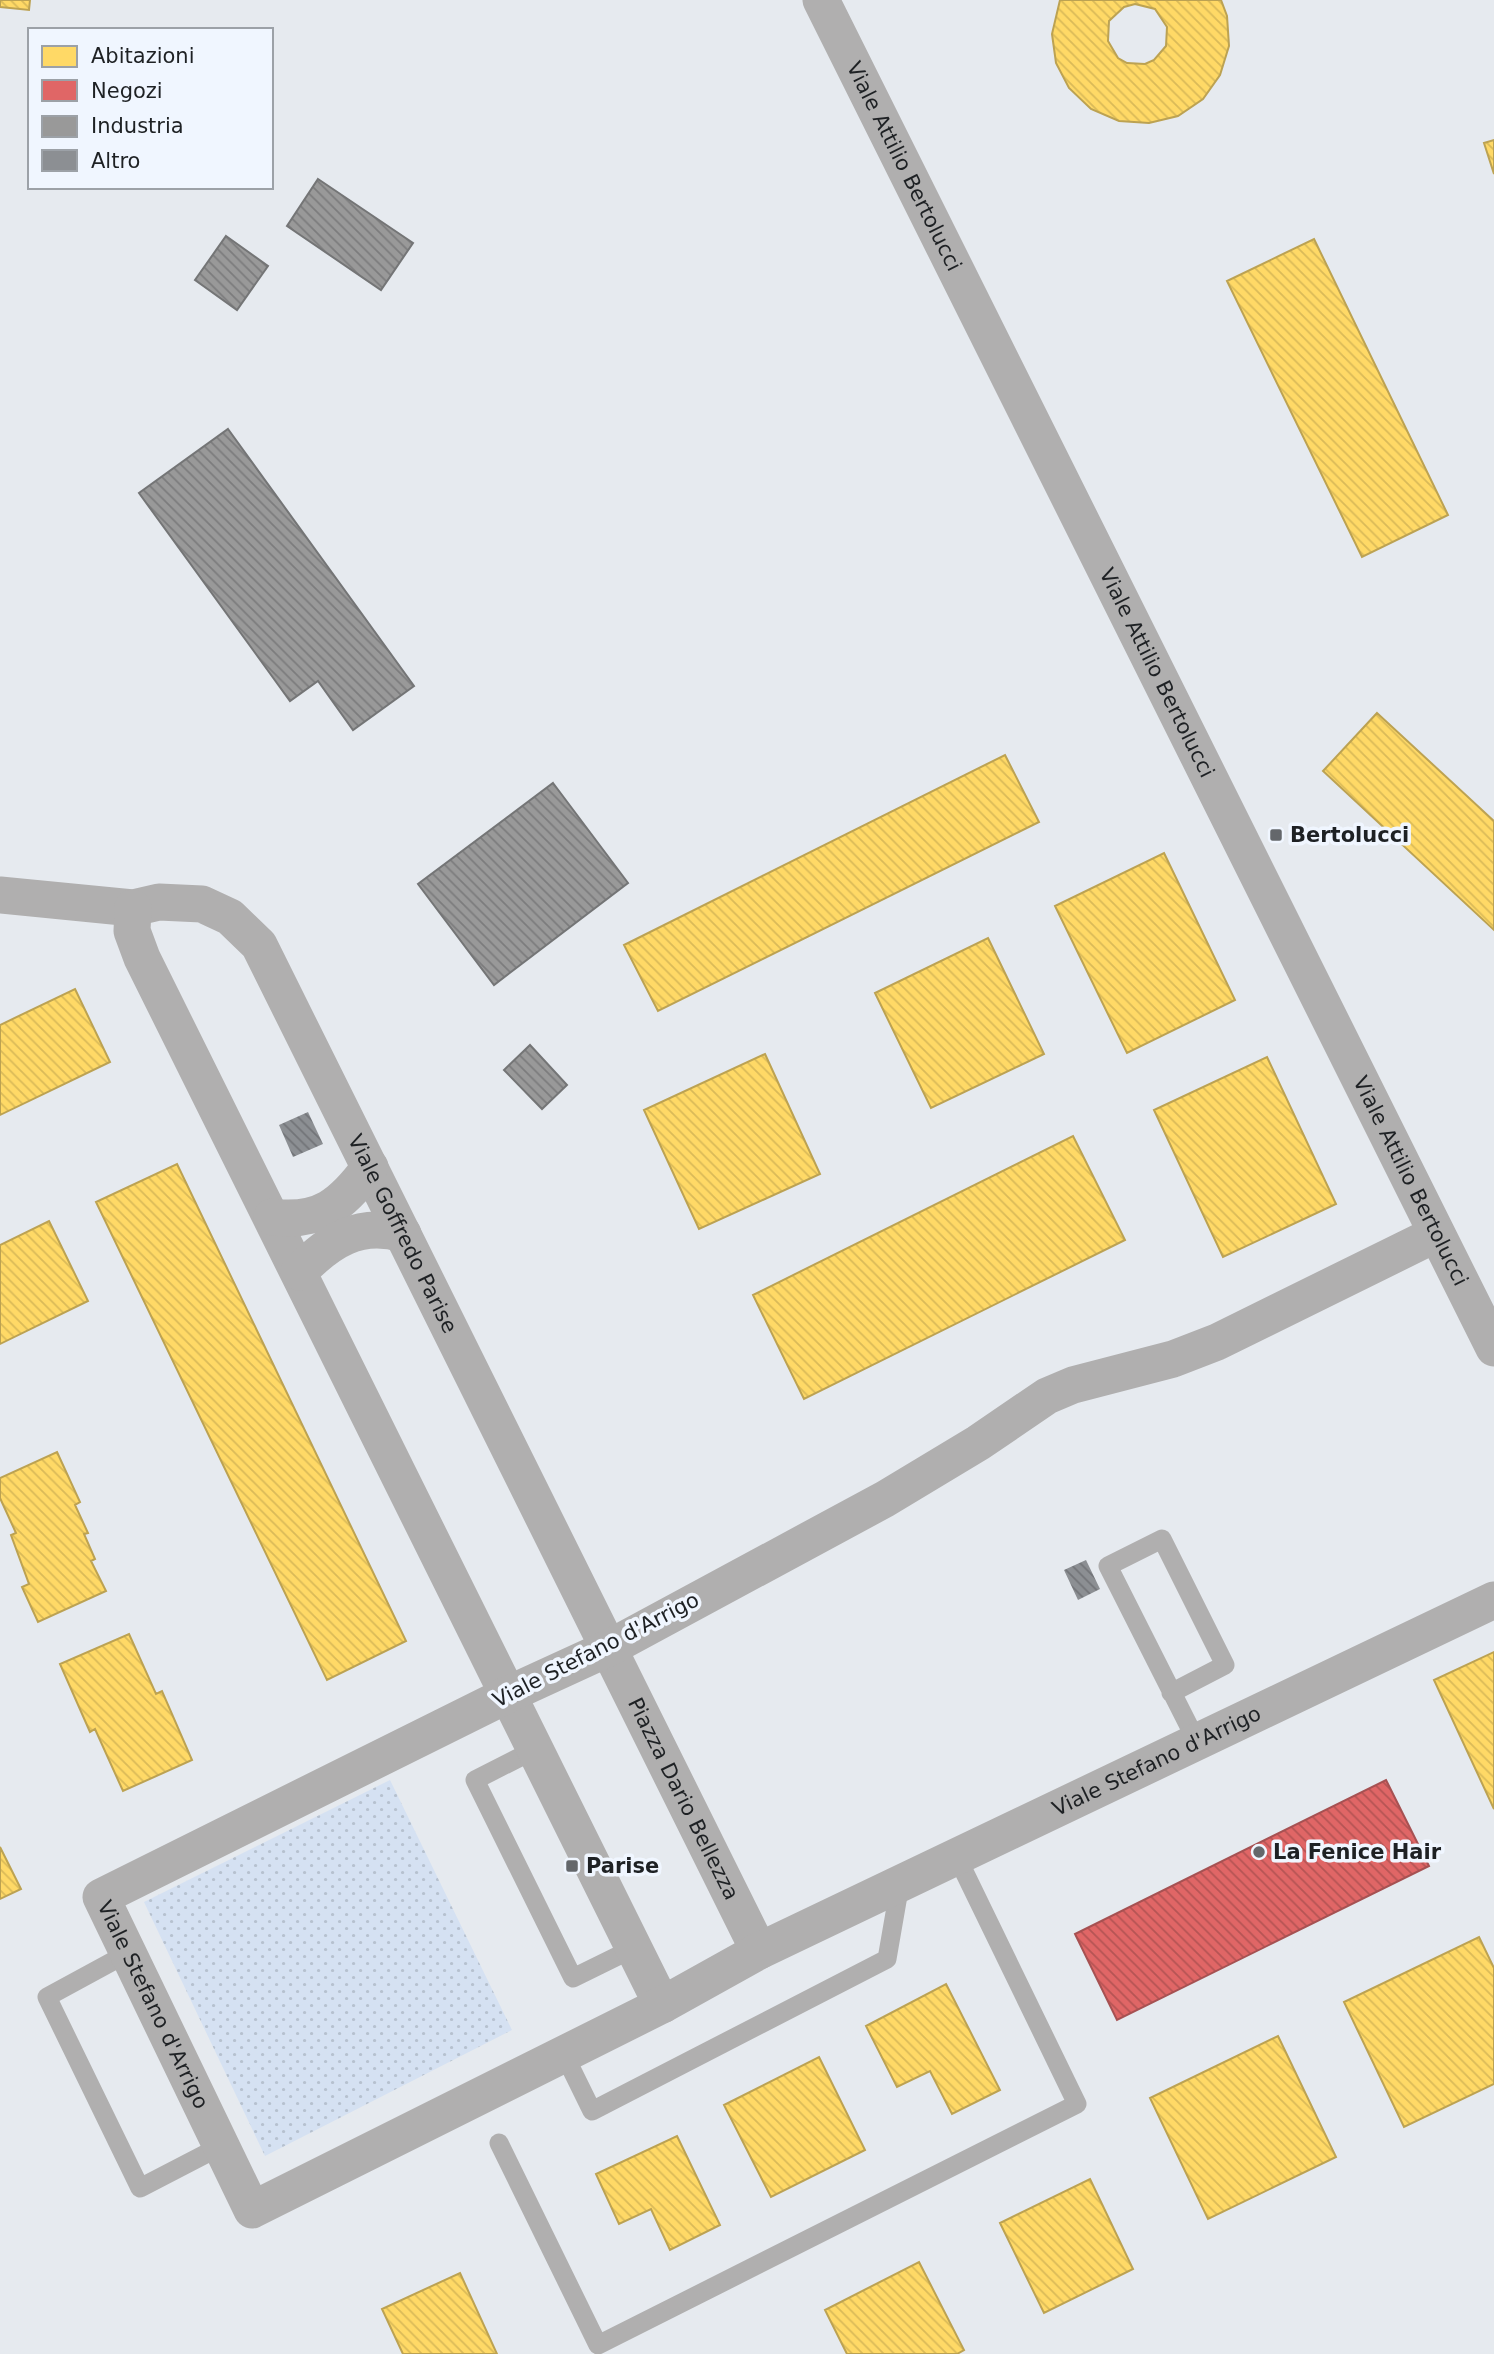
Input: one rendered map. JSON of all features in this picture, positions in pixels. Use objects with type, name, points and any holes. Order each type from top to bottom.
[{"type":"street","name":"Viale Attilio Bertolucci","points":[[821,0],[1186,725],[1494,1348]]},
{"type":"street","name":"Viale Goffredo Parise","points":[[0,895],[133,908],[159,902],[202,904],[230,917],[251,934],[609,1648]]},
{"type":"street","points":[[133,908],[132,931],[142,958],[662,2006]]},
{"type":"street","points":[[272,1217],[306,1218],[323,1213],[346,1196],[370,1167]]},
{"type":"street","points":[[299,1272],[316,1254],[347,1235],[368,1229],[403,1234]]},
{"type":"street","name":"Viale Stefano d'Arrigo","points":[[1436,1234],[1216,1342],[1161,1363],[1073,1385],[1047,1396],[885,1499],[609,1648],[509,1694],[101,1897],[252,2210],[662,2006],[759,1951],[1494,1600]]},
{"type":"street","name":"Piazza Dario Bellezza","points":[[609,1648],[759,1951]]},
{"type":"lane","points":[[1171,1693],[1225,1665],[1162,1539],[1108,1566],[1171,1693],[1197,1742]]},
{"type":"lane","points":[[536,1749],[475,1780],[573,1978],[634,1948]]},
{"type":"lane","points":[[499,2143],[598,2345],[1077,2104],[957,1857]]},
{"type":"lane","points":[[564,2054],[592,2111],[887,1959],[900,1884]]},
{"type":"lane","points":[[128,1953],[47,1997],[140,2189],[221,2146]]},
{"type":"shaded area","points":[[390,1780],[512,2030],[265,2156],[144,1902]]},
{"type":"building: Abitazioni","points":[[0,0],[30,0],[29,10],[0,7]]},
{"type":"building: Abitazioni","points":[[1060,0],[1221,0],[1227,16],[1229,46],[1220,75],[1203,99],[1178,116],[1149,123],[1119,121],[1091,109],[1069,88],[1056,63],[1052,34]],"holes":[[[1135,4],[1155,9],[1167,27],[1166,46],[1154,60],[1145,64],[1127,63],[1118,58],[1108,41],[1109,21],[1124,7]]]},
{"type":"building: Abitazioni","points":[[1494,140],[1494,174],[1484,143]]},
{"type":"building: Abitazioni","points":[[1314,239],[1448,515],[1362,557],[1227,281]]},
{"type":"building: Abitazioni","points":[[1377,713],[1494,821],[1494,930],[1323,771]]},
{"type":"building: Abitazioni","points":[[1005,755],[1039,822],[658,1011],[624,945]]},
{"type":"building: Abitazioni","points":[[1164,853],[1235,1000],[1127,1053],[1055,906]]},
{"type":"building: Abitazioni","points":[[988,938],[1044,1054],[931,1108],[875,993]]},
{"type":"building: Abitazioni","points":[[75,989],[110,1062],[0,1115],[0,1025]]},
{"type":"building: Abitazioni","points":[[765,1054],[820,1174],[699,1229],[644,1110]]},
{"type":"building: Abitazioni","points":[[1267,1057],[1336,1204],[1223,1257],[1154,1110]]},
{"type":"building: Abitazioni","points":[[1073,1136],[1125,1240],[804,1399],[753,1295]]},
{"type":"building: Abitazioni","points":[[177,1164],[406,1641],[327,1680],[96,1202]]},
{"type":"building: Abitazioni","points":[[49,1221],[88,1301],[0,1344],[0,1245]]},
{"type":"building: Abitazioni","points":[[57,1452],[80,1502],[75,1505],[88,1533],[84,1534],[95,1559],[91,1561],[106,1591],[38,1622],[22,1587],[29,1584],[11,1535],[16,1533],[0,1498],[0,1478]]},
{"type":"building: Abitazioni","points":[[129,1634],[156,1694],[162,1691],[192,1760],[123,1791],[95,1729],[90,1732],[60,1664]]},
{"type":"building: Abitazioni","points":[[1494,1652],[1494,1809],[1434,1680]]},
{"type":"building: Abitazioni","points":[[0,1847],[21,1889],[0,1899]]},
{"type":"building: Abitazioni","points":[[1479,1937],[1494,1968],[1494,2084],[1404,2127],[1344,2002]]},
{"type":"building: Abitazioni","points":[[946,1984],[1000,2090],[952,2114],[930,2071],[897,2087],[866,2026]]},
{"type":"building: Abitazioni","points":[[1278,2036],[1336,2157],[1208,2219],[1150,2098]]},
{"type":"building: Abitazioni","points":[[819,2057],[865,2150],[771,2197],[724,2105]]},
{"type":"building: Abitazioni","points":[[677,2136],[720,2225],[670,2250],[651,2209],[619,2224],[596,2174]]},
{"type":"building: Abitazioni","points":[[1090,2179],[1133,2269],[1044,2313],[1000,2223]]},
{"type":"building: Abitazioni","points":[[919,2262],[964,2350],[957,2354],[847,2354],[825,2310]]},
{"type":"building: Abitazioni","points":[[460,2273],[497,2354],[403,2354],[382,2309]]},
{"type":"building: Negozi","points":[[1386,1780],[1429,1866],[1117,2020],[1075,1934]]},
{"type":"building: Industria","points":[[318,179],[413,243],[381,290],[287,226]]},
{"type":"building: Industria","points":[[226,236],[268,266],[237,310],[195,280]]},
{"type":"building: Industria","points":[[228,429],[414,686],[353,730],[318,681],[290,701],[139,493]]},
{"type":"building: Industria","points":[[553,783],[628,883],[494,985],[418,884]]},
{"type":"building: Industria","points":[[530,1045],[567,1085],[542,1109],[504,1070]]},
{"type":"building: Altro","points":[[308,1112],[323,1144],[293,1157],[279,1125]]},
{"type":"building: Altro","points":[[1086,1560],[1100,1589],[1078,1600],[1064,1570]]},
{"type":"place","name":"Bertolucci","points":[[1276,835]]},
{"type":"place","name":"La Fenice Hair","points":[[1259,1852]]},
{"type":"place","name":"Parise","points":[[572,1866]]}]
